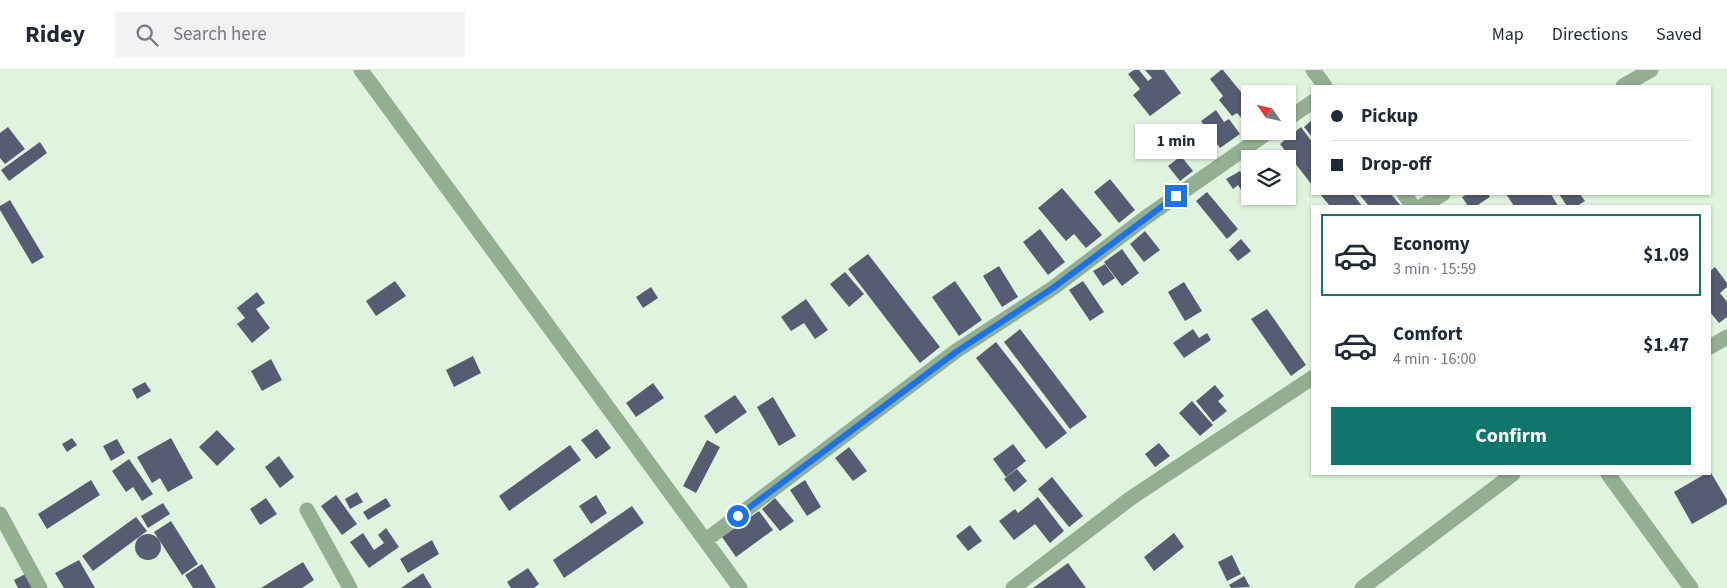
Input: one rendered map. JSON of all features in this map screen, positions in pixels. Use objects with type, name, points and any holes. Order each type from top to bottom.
[{"type":"street","points":[[361,70],[740,588]]},
{"type":"street","points":[[1313,70],[1324,85]]},
{"type":"street","points":[[1625,85],[1651,70]]},
{"type":"street","points":[[1296,113],[1311,103]]},
{"type":"street","points":[[706,540],[956,352],[1053,288],[1145,218],[1257,140]]},
{"type":"street","points":[[1424,205],[1441,195]]},
{"type":"street","points":[[1711,346],[1727,337]]},
{"type":"street","points":[[1013,588],[1131,498],[1311,379]]},
{"type":"street","points":[[1362,588],[1512,475]]},
{"type":"street","points":[[1609,475],[1692,588]]},
{"type":"street","points":[[307,510],[350,588]]},
{"type":"street","points":[[0,514],[40,588]]},
{"type":"building","points":[[1134,70],[1139,70],[1148,81],[1152,78],[1145,70],[1164,70],[1181,93],[1150,116],[1133,95],[1140,89],[1128,74]]},
{"type":"building","points":[[1223,70],[1241,92],[1241,118],[1237,113],[1232,116],[1219,100],[1223,96],[1210,79]]},
{"type":"building","points":[[1216,110],[1224,122],[1229,119],[1240,134],[1220,148],[1201,121]]},
{"type":"building","points":[[1311,121],[1311,136],[1304,127]]},
{"type":"building","points":[[8,127],[25,149],[5,164],[0,158],[0,133]]},
{"type":"building","points":[[1301,127],[1311,141],[1311,184],[1296,164],[1296,150],[1285,150],[1280,144],[1285,140],[1296,140],[1296,131]]},
{"type":"building","points":[[40,142],[47,153],[9,181],[1,170]]},
{"type":"building","points":[[1181,156],[1193,171],[1180,181],[1168,166]]},
{"type":"building","points":[[1240,171],[1241,190],[1238,185],[1233,189],[1226,179]]},
{"type":"building","points":[[1110,179],[1135,210],[1119,223],[1094,192]]},
{"type":"building","points":[[1062,188],[1102,235],[1086,248],[1074,234],[1066,241],[1038,208]]},
{"type":"building","points":[[1207,192],[1238,229],[1227,239],[1196,201]]},
{"type":"building","points":[[1321,195],[1354,195],[1361,205],[1329,205]]},
{"type":"building","points":[[1360,195],[1392,195],[1400,205],[1368,205]]},
{"type":"building","points":[[1465,195],[1489,195],[1490,197],[1478,205],[1467,205],[1462,197]]},
{"type":"building","points":[[1507,195],[1552,195],[1557,205],[1513,205]]},
{"type":"building","points":[[1560,195],[1581,195],[1585,201],[1579,205],[1566,205]]},
{"type":"building","points":[[10,200],[44,257],[32,264],[0,210],[0,206]]},
{"type":"building","points":[[1040,229],[1065,262],[1048,275],[1023,242]]},
{"type":"building","points":[[1145,231],[1160,250],[1144,262],[1130,244]]},
{"type":"building","points":[[1241,239],[1251,251],[1238,261],[1229,250]]},
{"type":"building","points":[[1122,249],[1139,273],[1122,286],[1104,262]]},
{"type":"building","points":[[868,254],[940,347],[920,363],[848,269]]},
{"type":"building","points":[[1105,264],[1115,278],[1103,286],[1093,271]]},
{"type":"building","points":[[999,266],[1018,297],[1002,307],[983,276]]},
{"type":"building","points":[[1715,267],[1727,283],[1727,287],[1720,293],[1727,302],[1727,317],[1719,323],[1711,313],[1711,270]]},
{"type":"building","points":[[845,272],[864,294],[849,307],[830,284]]},
{"type":"building","points":[[395,281],[406,296],[376,316],[366,301]]},
{"type":"building","points":[[955,281],[982,320],[959,336],[932,297]]},
{"type":"building","points":[[1083,281],[1104,312],[1090,321],[1069,290]]},
{"type":"building","points":[[1184,282],[1202,311],[1185,321],[1168,292]]},
{"type":"building","points":[[651,287],[658,298],[643,308],[636,297]]},
{"type":"building","points":[[257,292],[265,303],[256,309],[270,328],[252,343],[237,324],[245,318],[237,308]]},
{"type":"building","points":[[806,299],[828,330],[815,339],[804,323],[791,331],[781,317]]},
{"type":"building","points":[[1267,309],[1306,365],[1291,376],[1251,319]]},
{"type":"building","points":[[1020,329],[1087,417],[1070,429],[1004,342]]},
{"type":"building","points":[[1193,329],[1199,338],[1207,333],[1211,340],[1184,358],[1173,343]]},
{"type":"building","points":[[996,342],[1067,433],[1046,449],[976,358]]},
{"type":"building","points":[[473,356],[481,373],[454,387],[446,370]]},
{"type":"building","points":[[271,359],[282,380],[262,391],[251,371]]},
{"type":"building","points":[[145,382],[151,391],[137,399],[132,389]]},
{"type":"building","points":[[653,383],[664,398],[636,417],[626,403]]},
{"type":"building","points":[[1215,385],[1224,396],[1218,401],[1227,411],[1213,422],[1196,401]]},
{"type":"building","points":[[735,395],[747,412],[716,434],[704,416]]},
{"type":"building","points":[[773,397],[796,436],[779,446],[757,407]]},
{"type":"building","points":[[1192,401],[1213,425],[1200,436],[1179,413]]},
{"type":"building","points":[[597,429],[611,448],[596,459],[581,440]]},
{"type":"building","points":[[217,430],[235,449],[217,466],[199,447]]},
{"type":"building","points":[[72,438],[77,445],[67,452],[62,444]]},
{"type":"building","points":[[171,438],[193,478],[168,492],[160,478],[152,483],[137,457]]},
{"type":"building","points":[[117,439],[125,453],[111,461],[103,446]]},
{"type":"building","points":[[707,440],[720,447],[696,493],[683,486]]},
{"type":"building","points":[[1159,443],[1170,456],[1155,467],[1145,454]]},
{"type":"building","points":[[1013,444],[1026,461],[1006,477],[993,459]]},
{"type":"building","points":[[570,445],[581,460],[509,511],[499,496]]},
{"type":"building","points":[[849,447],[867,471],[853,481],[835,458]]},
{"type":"building","points":[[279,456],[294,477],[280,488],[265,467]]},
{"type":"building","points":[[129,459],[153,494],[142,501],[133,487],[126,492],[112,471]]},
{"type":"building","points":[[1017,469],[1027,481],[1014,492],[1004,479]]},
{"type":"building","points":[[1711,473],[1727,500],[1727,504],[1692,524],[1674,492],[1703,475],[1711,475]]},
{"type":"building","points":[[1052,477],[1083,516],[1069,527],[1038,489]]},
{"type":"building","points":[[91,480],[100,495],[47,529],[38,514]]},
{"type":"building","points":[[805,480],[821,507],[807,516],[790,490]]},
{"type":"building","points":[[357,492],[363,502],[350,509],[345,499]]},
{"type":"building","points":[[336,495],[357,524],[342,535],[321,506]]},
{"type":"building","points":[[596,495],[607,513],[591,524],[579,506]]},
{"type":"building","points":[[1038,497],[1064,531],[1050,543],[1035,524],[1014,540],[999,521],[1015,509],[1018,513]]},
{"type":"building","points":[[266,498],[277,514],[260,525],[250,509]]},
{"type":"building","points":[[386,498],[391,506],[368,520],[363,512]]},
{"type":"building","points":[[775,498],[794,521],[780,531],[762,509]]},
{"type":"building","points":[[163,503],[170,514],[148,528],[141,516]]},
{"type":"building","points":[[632,506],[644,523],[564,578],[553,560]]},
{"type":"building","points":[[759,511],[773,530],[736,557],[722,537]]},
{"type":"building","points":[[136,517],[147,531],[93,571],[82,556]]},
{"type":"building","points":[[171,521],[198,564],[182,575],[154,532]]},
{"type":"building","points":[[970,525],[982,541],[968,551],[956,536]]},
{"type":"building","points":[[386,528],[399,547],[369,568],[350,542],[363,533],[374,550],[384,543],[378,535]]},
{"type":"building","points":[[1174,533],[1184,547],[1154,571],[1144,557]]},
{"type":"building","points":[[148,534],[157,538],[161,547],[157,556],[148,560],[139,556],[135,547],[139,538]]},
{"type":"building","points":[[432,540],[439,554],[408,573],[400,559]]},
{"type":"building","points":[[1232,555],[1241,574],[1227,581],[1218,562]]},
{"type":"building","points":[[79,560],[95,588],[64,588],[55,573]]},
{"type":"building","points":[[303,562],[314,580],[302,588],[261,588]]},
{"type":"building","points":[[1068,563],[1086,588],[1033,588]]},
{"type":"building","points":[[202,564],[216,588],[193,588],[185,575]]},
{"type":"building","points":[[528,568],[539,584],[534,588],[511,588],[507,582]]},
{"type":"building","points":[[27,573],[35,588],[18,588],[14,580]]},
{"type":"building","points":[[423,573],[432,588],[401,588]]},
{"type":"building","points":[[1244,576],[1250,587],[1231,588],[1229,585]]},
{"type":"route","points":[[738,516],[956,352],[1053,288],[1176,196]]}]
